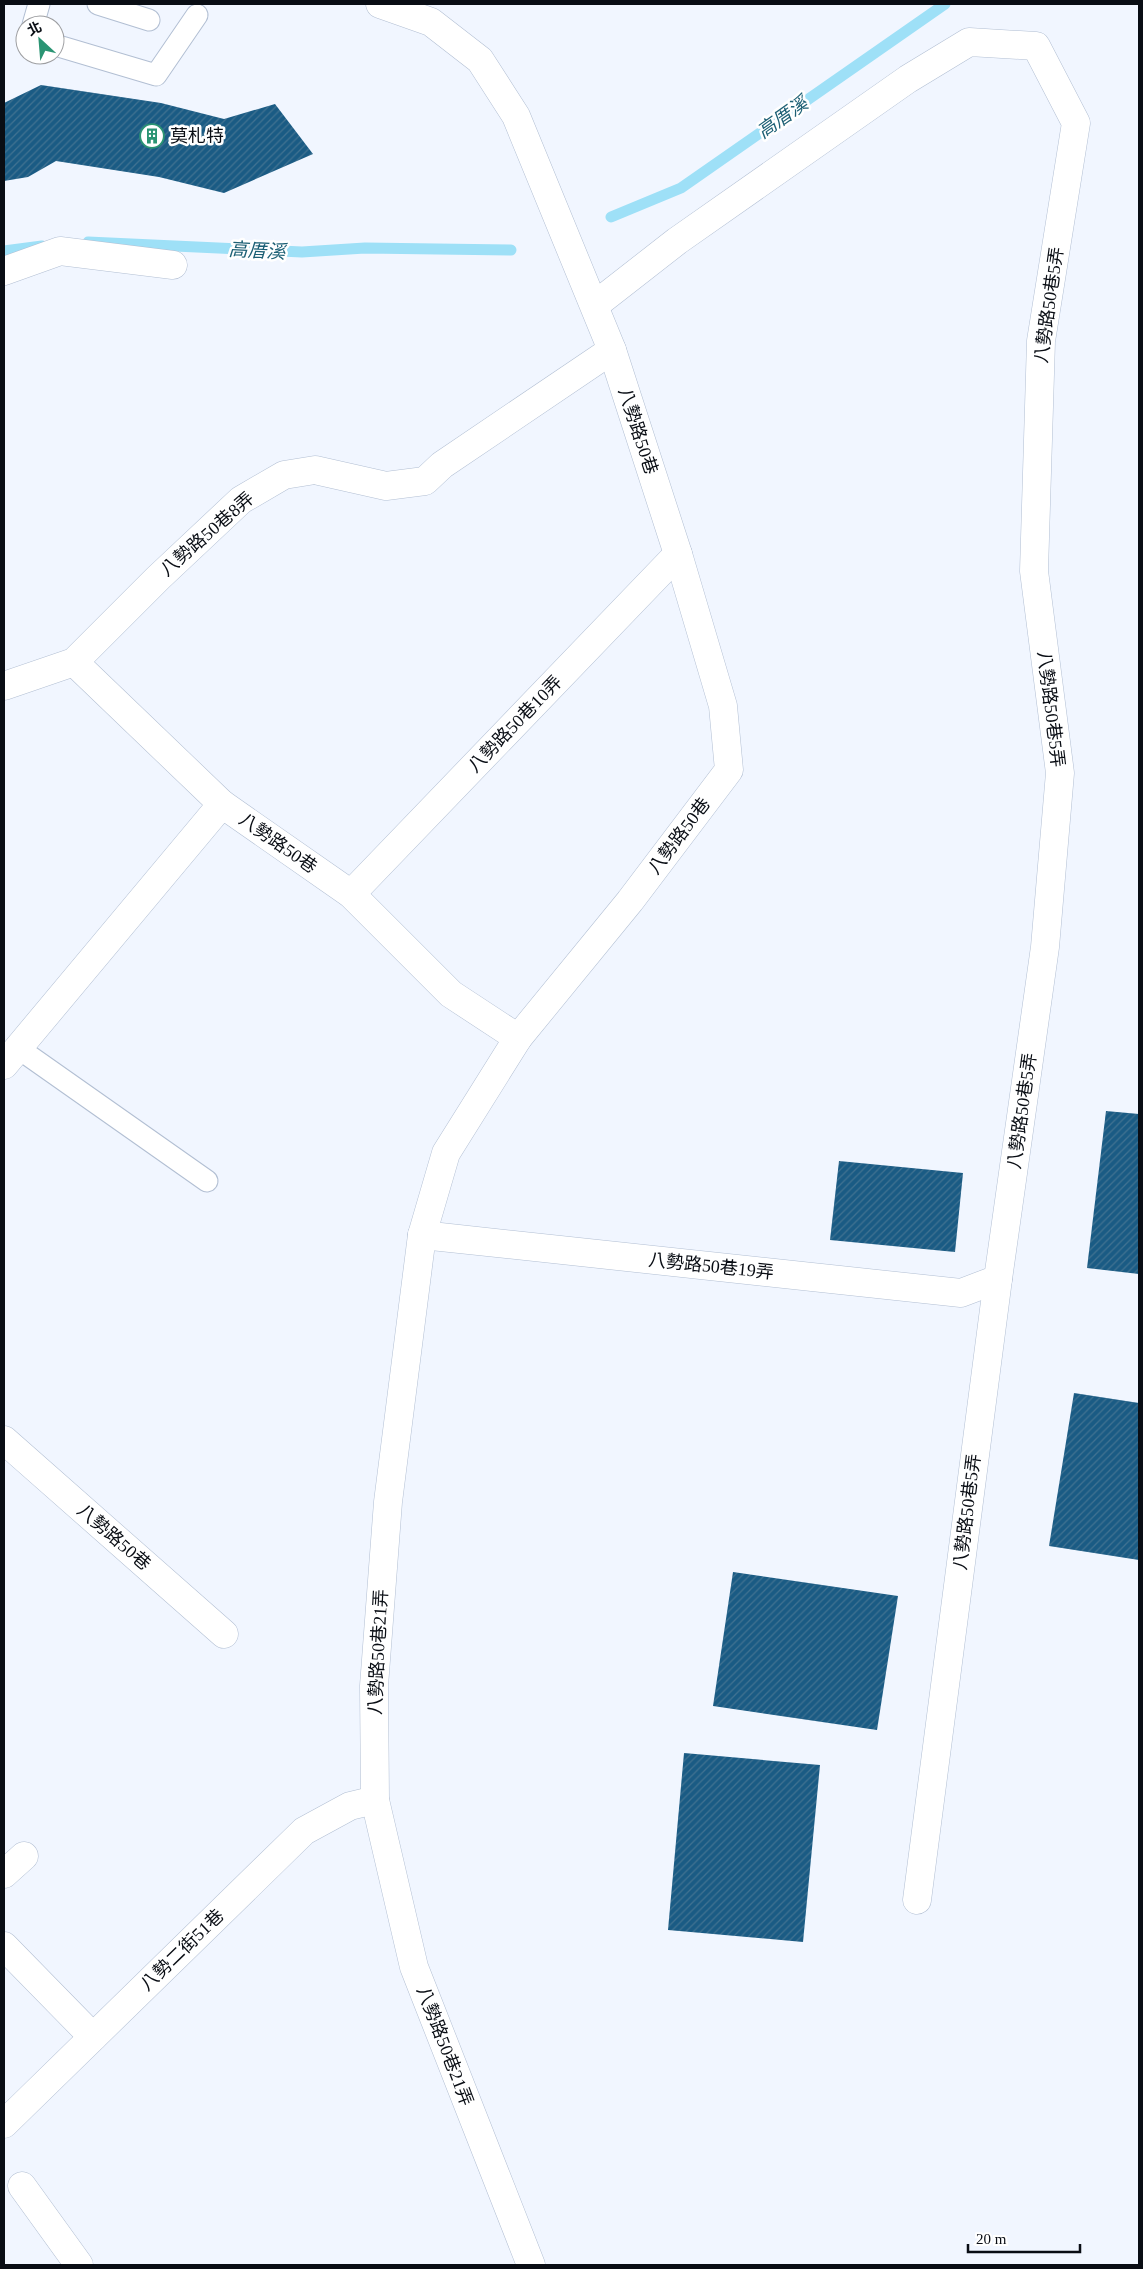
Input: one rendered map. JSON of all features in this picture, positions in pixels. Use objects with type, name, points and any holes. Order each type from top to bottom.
[{"type":"street","name":"八勢路50巷","points":[[11,1057],[222,804],[351,894],[451,994],[518,1038],[630,902],[729,770],[723,706],[678,554],[612,350],[516,116],[480,60],[431,22],[380,4]]},
{"type":"street","name":"八勢路50巷5弄","points":[[595,305],[677,241],[908,79],[969,42],[1036,46],[1076,123],[1041,341],[1034,571],[1060,773],[1045,947],[998,1279],[917,1900]]},
{"type":"street","points":[[4,271],[60,251],[173,265]]},
{"type":"street","name":"八勢路50巷8弄","points":[[4,686],[74,662],[158,578],[241,500],[284,475],[315,470],[386,486],[425,481],[442,465],[612,350]]},
{"type":"street","name":"八勢路50巷10弄","points":[[351,894],[678,554]]},
{"type":"street","points":[[74,662],[222,804]]},
{"type":"street","name":"八勢路50巷21弄","points":[[518,1038],[446,1153],[422,1236],[388,1502],[374,1686],[375,1800],[414,1967],[531,2265]]},
{"type":"street","name":"八勢路50巷19弄","points":[[422,1236],[961,1293],[998,1279]]},
{"type":"street","name":"八勢路50巷","points":[[4,1440],[224,1634]]},
{"type":"street","name":"八勢二街51巷","points":[[4,2124],[304,1831],[350,1806],[375,1800]]},
{"type":"street","points":[[4,1874],[24,1856]]},
{"type":"street","points":[[4,1946],[93,2038]]},
{"type":"street","points":[[22,2186],[79,2265]]},
{"type":"lane","points":[[98,4],[149,20]]},
{"type":"lane","points":[[65,48],[156,75],[197,15]]},
{"type":"lane","name":"八勢路50巷","points":[[11,1057],[207,1181]]},
{"type":"building","name":"莫札特","points":[[41,85],[161,103],[224,119],[275,104],[313,154],[224,193],[159,177],[56,161],[28,177],[4,181],[4,103]]},
{"type":"building","points":[[1106,1111],[1139,1114],[1139,1274],[1087,1268]]},
{"type":"building","points":[[839,1161],[963,1173],[955,1252],[830,1240]]},
{"type":"building","points":[[1074,1393],[1139,1403],[1139,1560],[1049,1546]]},
{"type":"building","points":[[733,1572],[898,1596],[877,1730],[713,1706]]},
{"type":"building","points":[[684,1753],[820,1765],[803,1942],[668,1930]]},
{"type":"waterway","name":"高厝溪","points":[[611,217],[681,188],[945,4]]},
{"type":"waterway","name":"高厝溪","points":[[88,242],[302,252],[365,248],[511,250]]},
{"type":"waterway","name":"高厝溪","points":[[4,251],[42,246]]},
{"type":"place","name":"莫札特","points":[[152,136]]}]
